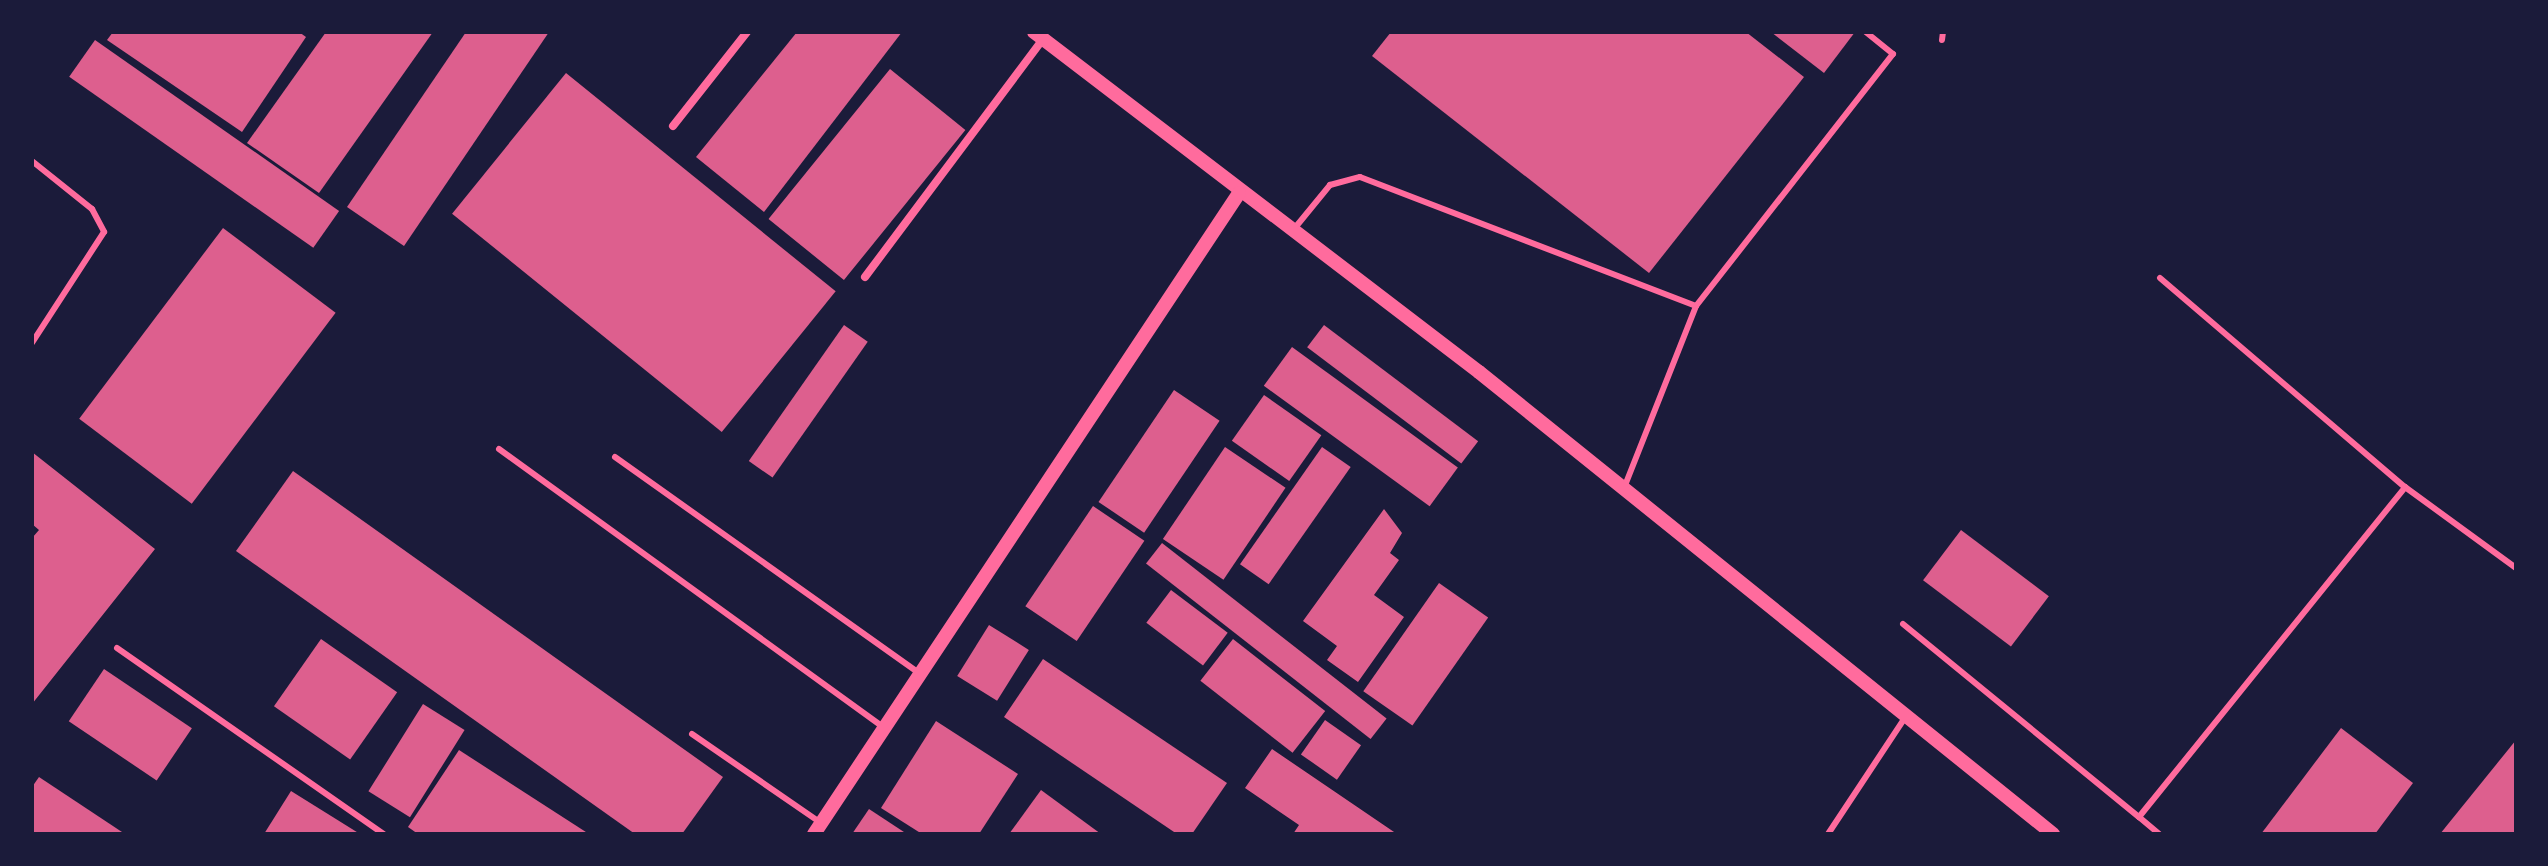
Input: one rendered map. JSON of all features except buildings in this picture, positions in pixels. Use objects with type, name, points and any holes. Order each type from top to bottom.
[{"type":"street","points":[[673,126],[747,32]]},
{"type":"street","points":[[865,277],[1038,35],[1624,488],[2053,834]]},
{"type":"street","points":[[817,828],[1239,193]]},
{"type":"lane","points":[[1624,488],[1696,306],[1893,54],[1866,32]]},
{"type":"lane","points":[[32,161],[92,209],[104,232],[32,343]]},
{"type":"lane","points":[[1292,232],[1330,185],[1360,177],[1696,306]]},
{"type":"lane","points":[[2160,278],[2405,487],[2516,568]]},
{"type":"lane","points":[[499,449],[884,728]]},
{"type":"lane","points":[[615,457],[918,672]]},
{"type":"lane","points":[[2139,817],[2405,487]]},
{"type":"lane","points":[[1903,624],[2159,834]]},
{"type":"lane","points":[[117,648],[384,834]]},
{"type":"lane","points":[[1828,834],[1906,716]]},
{"type":"lane","points":[[692,734],[817,828]]}]
